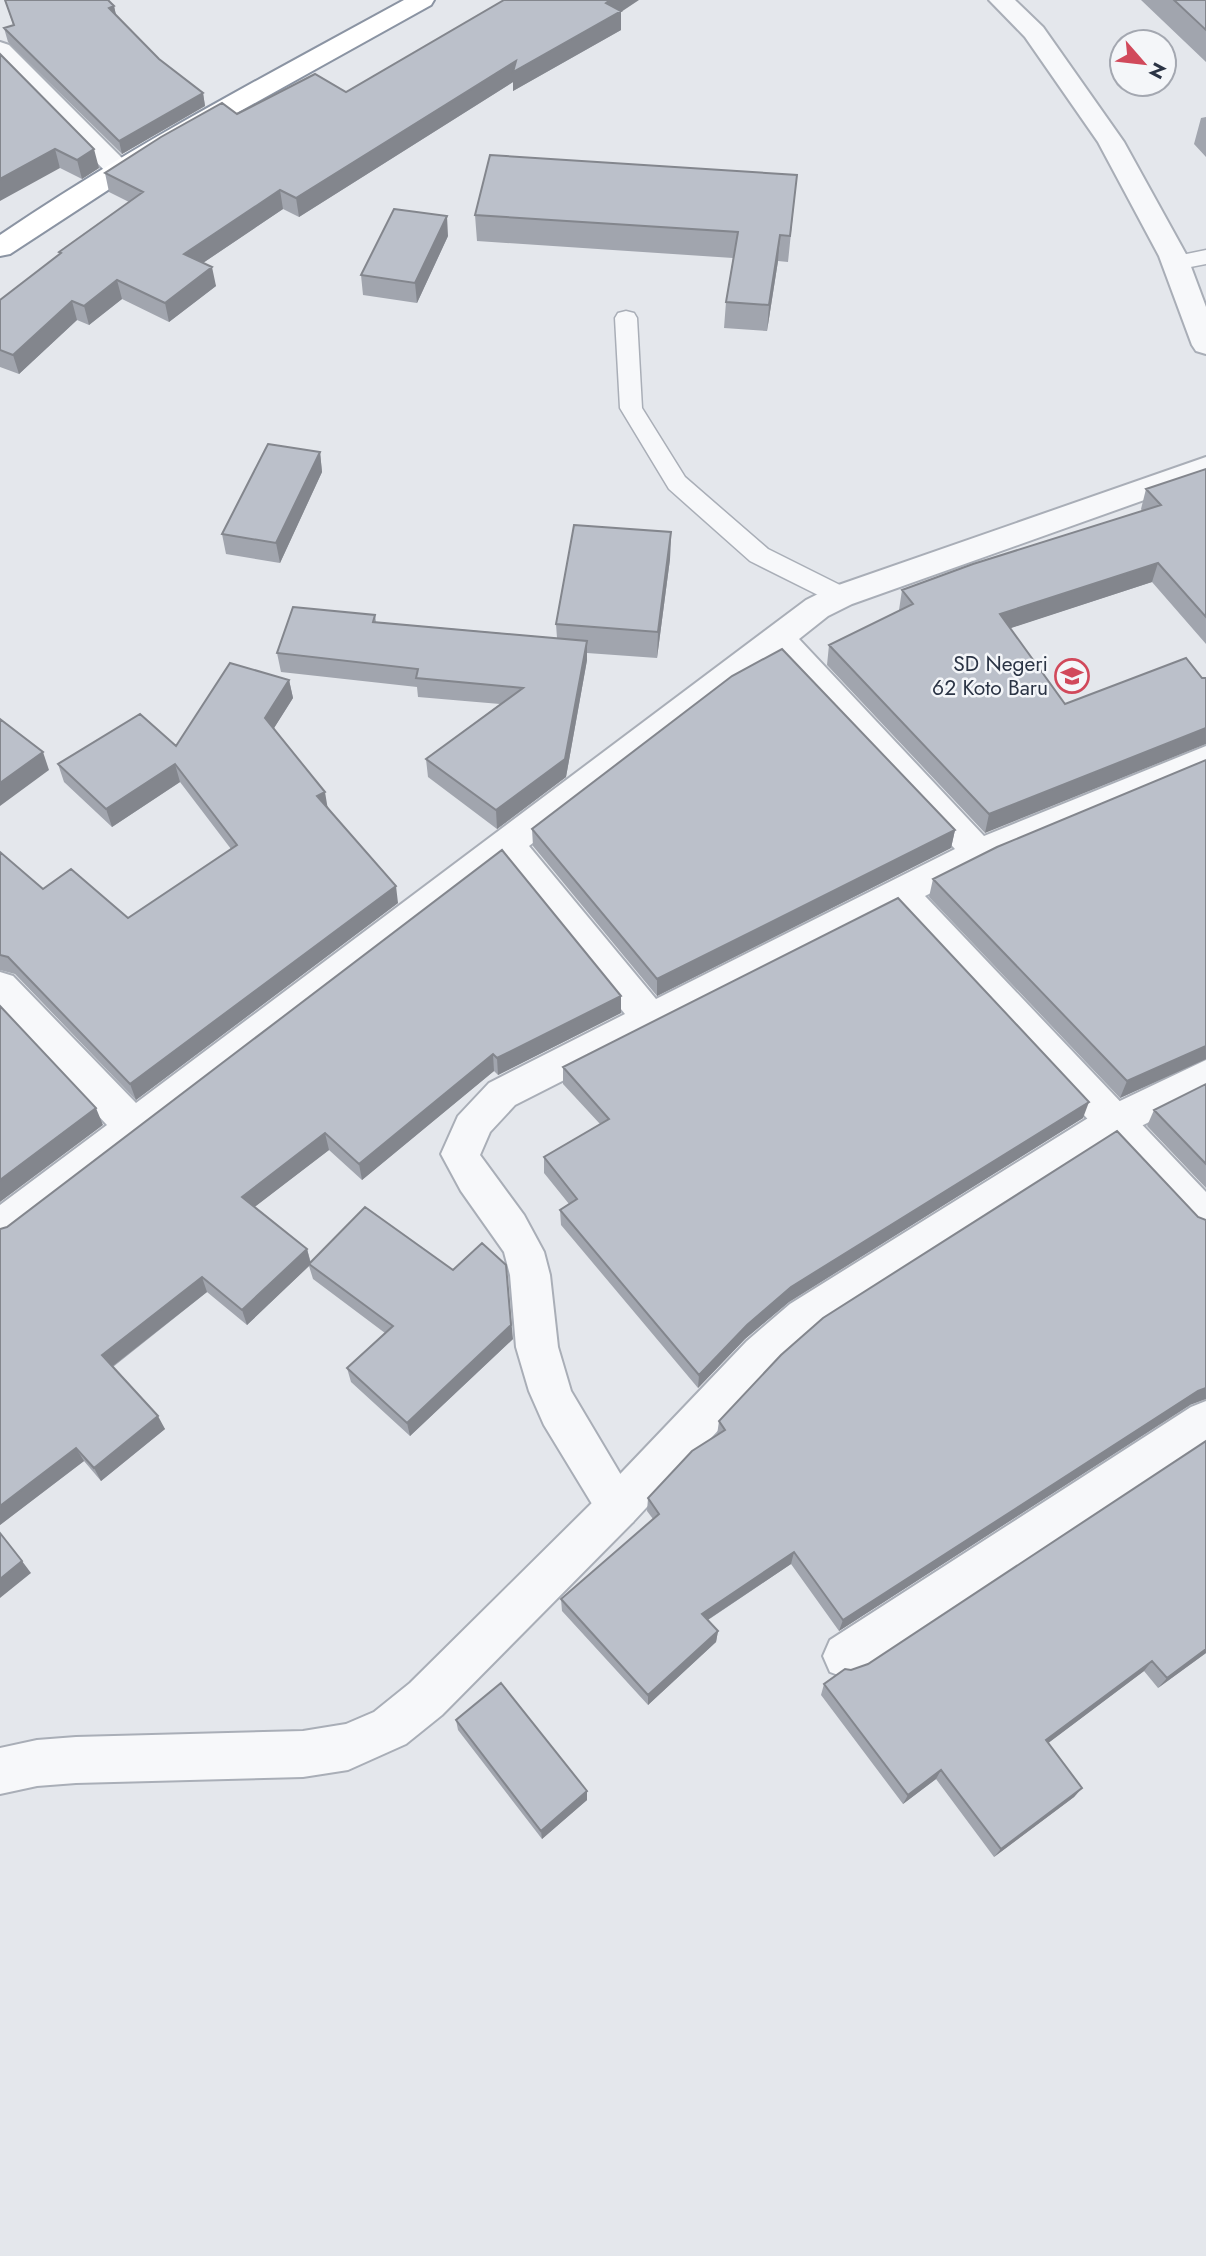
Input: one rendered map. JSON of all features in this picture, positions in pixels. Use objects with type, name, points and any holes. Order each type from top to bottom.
[{"type":"highway","points":[[0,248],[37,221],[119,170],[422,0]]},
{"type":"street","points":[[1001,0],[1034,33],[1111,142],[1175,264],[1206,345]]},
{"type":"street","points":[[0,50],[119,170]]},
{"type":"street","points":[[0,1228],[817,608],[841,596],[1206,467]]},
{"type":"street","points":[[778,636],[979,853]]},
{"type":"street","points":[[618,1507],[577,1447],[544,1378],[536,1344],[530,1275],[524,1251],[467,1170],[460,1154],[465,1136],[478,1114],[502,1094],[979,853],[1206,759]]},
{"type":"street","points":[[507,844],[651,1019]]},
{"type":"street","points":[[901,894],[1206,1219]]},
{"type":"street","points":[[0,987],[134,1127]]},
{"type":"street","points":[[0,1771],[37,1763],[76,1760],[303,1754],[348,1747],[390,1728],[426,1699],[618,1507],[762,1354],[804,1317],[1115,1121],[1206,1076]]},
{"type":"street","points":[[846,1656],[1206,1421]]},
{"type":"lane","points":[[1175,264],[1206,257]]},
{"type":"lane","points":[[626,318],[631,408],[677,483],[759,555],[841,596]]},
{"type":"building","points":[[5,0],[108,0],[114,6],[109,8],[159,59],[203,93],[119,141],[4,28],[14,25]]},
{"type":"building","points":[[504,0],[610,0],[606,3],[621,11],[513,72],[516,61],[296,198],[280,190],[184,254],[212,267],[165,303],[117,280],[84,306],[72,301],[13,355],[0,350],[0,300],[61,253],[59,252],[143,192],[105,173],[161,137],[222,103],[237,114],[315,74],[346,92]]},
{"type":"building","points":[[1174,0],[1206,0],[1206,30]]},
{"type":"building","points":[[0,54],[94,149],[77,160],[55,149],[0,179]]},
{"type":"building","points":[[490,155],[797,175],[790,236],[780,235],[769,305],[726,302],[738,232],[475,215]]},
{"type":"building","points":[[394,209],[447,216],[415,283],[361,275]]},
{"type":"building","points":[[268,444],[320,452],[276,543],[222,534]]},
{"type":"building","name":"SD Negeri 62 Koto Baru","points":[[1206,469],[1206,617],[1158,563],[1000,614],[1065,704],[1186,658],[1202,678],[1206,678],[1206,728],[989,814],[829,645],[913,604],[902,590],[973,564],[1161,505],[1146,489]]},
{"type":"building","points":[[574,525],[671,532],[658,632],[556,624]]},
{"type":"building","points":[[293,607],[375,615],[373,622],[587,641],[565,759],[496,810],[426,759],[523,688],[416,678],[418,669],[277,653]]},
{"type":"building","points":[[782,649],[955,830],[657,979],[532,829],[732,676]]},
{"type":"building","points":[[230,663],[289,680],[265,718],[325,792],[317,796],[396,886],[130,1084],[8,957],[0,955],[0,852],[43,889],[71,869],[128,918],[237,845],[175,764],[106,809],[58,764],[140,714],[176,746]]},
{"type":"building","points":[[0,719],[43,752],[0,783]]},
{"type":"building","points":[[1206,760],[1206,1046],[1127,1081],[933,879],[997,847]]},
{"type":"building","points":[[502,850],[621,996],[497,1058],[493,1054],[359,1164],[325,1133],[242,1197],[307,1249],[242,1310],[202,1277],[102,1355],[158,1416],[94,1468],[76,1448],[0,1506],[0,1229],[7,1227]]},
{"type":"building","points":[[898,898],[1089,1102],[791,1287],[747,1325],[699,1375],[560,1210],[577,1199],[544,1157],[609,1119],[563,1067]]},
{"type":"building","points":[[0,1006],[96,1108],[0,1180]]},
{"type":"building","points":[[1206,1084],[1206,1164],[1154,1110]]},
{"type":"building","points":[[1117,1131],[1198,1217],[1206,1220],[1206,1388],[843,1620],[794,1552],[702,1614],[718,1631],[648,1695],[561,1599],[659,1514],[648,1498],[692,1451],[725,1430],[719,1421],[781,1355],[823,1318]]},
{"type":"building","points":[[365,1207],[453,1270],[482,1243],[506,1265],[511,1325],[407,1423],[347,1368],[393,1326],[309,1264]]},
{"type":"building","points":[[1206,1441],[1206,1649],[1167,1678],[1152,1661],[1046,1740],[1082,1788],[1001,1849],[941,1770],[908,1795],[824,1684],[845,1669],[851,1670],[868,1664]]},
{"type":"building","points":[[0,1533],[22,1561],[0,1579]]},
{"type":"building","points":[[501,1683],[587,1791],[541,1831],[456,1720]]},
{"type":"place","name":"SD Negeri 62 Koto Baru","points":[[1072,676]]}]
